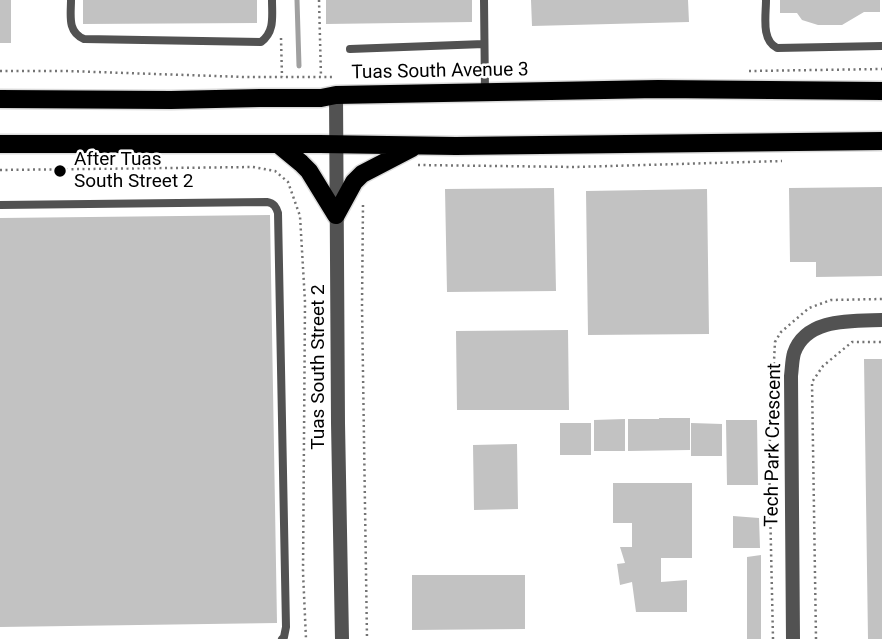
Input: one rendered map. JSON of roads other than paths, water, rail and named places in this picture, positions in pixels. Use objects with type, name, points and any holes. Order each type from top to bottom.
[{"type":"main road","name":"Tuas South Avenue 3","points":[[0,99],[320,98],[336,95],[658,89],[882,91]]},
{"type":"main road","points":[[0,144],[415,146],[882,141]]},
{"type":"main road","points":[[278,144],[309,171],[336,215],[354,182],[362,174],[415,146]]},
{"type":"street","name":"Tuas South Street 2","points":[[336,95],[342,639]]},
{"type":"street","name":"Tech Park Crescent","points":[[793,639],[791,376],[794,352],[808,332],[832,323],[882,320]]},
{"type":"lane","points":[[71,0],[73,32],[83,39],[261,42],[270,34],[272,0]]},
{"type":"lane","points":[[484,0],[485,92]]},
{"type":"lane","points":[[766,0],[766,35],[777,48],[882,46]]},
{"type":"lane","points":[[350,49],[484,44]]},
{"type":"lane","points":[[0,205],[274,204],[278,213],[286,627],[282,639]]},
{"type":"waterway","points":[[297,0],[299,66]]},
{"type":"place","name":"After Tuas South Street 2","points":[[60,171]]}]
